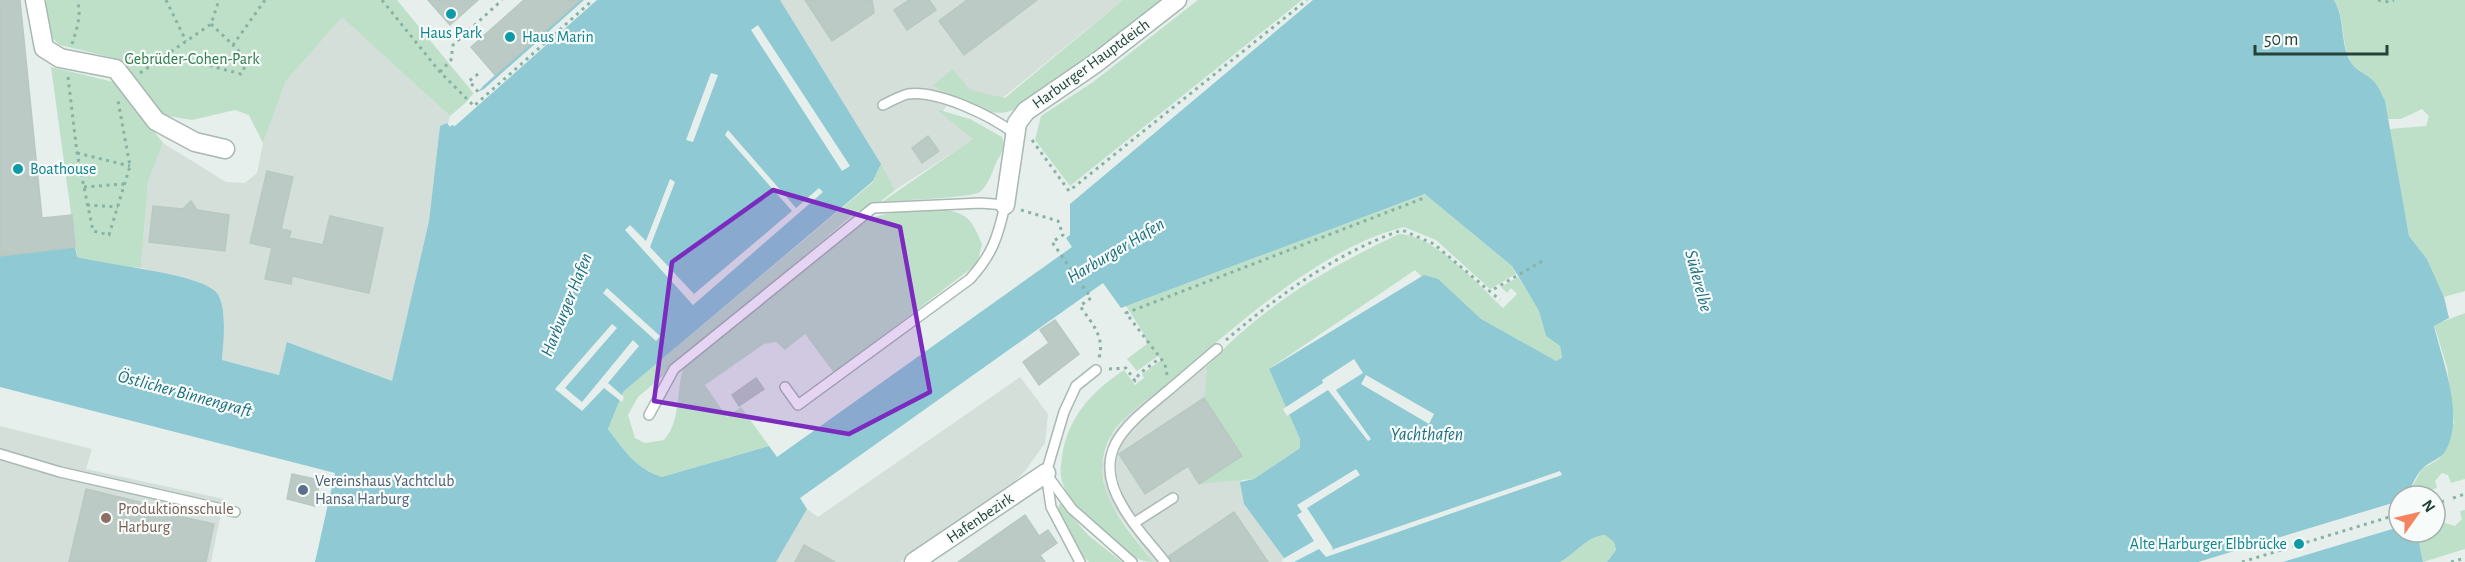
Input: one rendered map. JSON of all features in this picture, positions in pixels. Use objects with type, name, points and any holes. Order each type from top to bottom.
[{"type":"street","points":[[35,0],[44,48],[69,51],[116,69],[156,121],[195,142],[225,149]]},
{"type":"street","name":"Harburger Hauptdeich","points":[[1005,205],[1017,123],[1037,102],[1096,63],[1176,0]]},
{"type":"street","name":"Hafenbezirk","points":[[914,562],[1046,474]]},
{"type":"lane","points":[[882,105],[907,94],[926,94],[984,116],[1016,134]]},
{"type":"lane","points":[[649,415],[674,369],[873,207],[1005,205],[998,235],[988,260],[970,279],[798,405],[785,387]]},
{"type":"lane","points":[[1165,562],[1134,523],[1114,490],[1110,472],[1110,453],[1119,434],[1131,420],[1216,349]]},
{"type":"lane","points":[[1080,562],[1051,507],[1046,474],[1064,412],[1076,386],[1096,370]]},
{"type":"lane","points":[[0,454],[60,472],[235,512]]},
{"type":"lane","points":[[1046,474],[1072,509],[1132,562]]},
{"type":"lane","points":[[1134,523],[1173,498]]},
{"type":"path","points":[[77,0],[80,7],[78,27],[69,51],[77,153],[93,231],[109,236],[130,166],[116,92],[153,63],[211,24],[219,0]]},
{"type":"path","points":[[166,0],[186,41]]},
{"type":"path","points":[[233,45],[265,0]]},
{"type":"path","points":[[382,0],[440,72],[474,106],[593,0]]},
{"type":"path","points":[[440,72],[451,60],[453,45],[502,0]]},
{"type":"path","points":[[1033,142],[1069,191],[1307,0]]},
{"type":"path","points":[[2378,0],[2389,2],[2394,0]]},
{"type":"path","points":[[166,54],[241,74],[248,60],[211,24]]},
{"type":"path","points":[[118,54],[153,63]]},
{"type":"path","points":[[478,74],[470,81],[479,93]]},
{"type":"path","points":[[77,153],[130,166]]},
{"type":"path","points":[[84,187],[125,184]]},
{"type":"path","points":[[1170,388],[1165,364],[1126,313],[1424,198]]},
{"type":"path","points":[[87,205],[118,207]]},
{"type":"path","points":[[1005,205],[1058,221],[1063,235],[1052,242],[1091,298],[1080,306],[1100,334],[1102,347],[1096,370],[1126,368],[1136,381],[1139,374],[1161,358]]},
{"type":"path","points":[[1216,349],[1262,309],[1319,270],[1402,230],[1434,244],[1500,300]]},
{"type":"path","points":[[1494,289],[1544,260]]},
{"type":"path","points":[[2452,498],[2465,494]]},
{"type":"path","points":[[2242,562],[2387,518]]},
{"type":"path","points":[[2451,562],[2465,558]]},
{"type":"highlighted area","points":[[773,190],[900,227],[930,392],[849,434],[654,401],[672,262]]},
{"type":"shaded area","points":[[780,0],[1123,0],[1000,100],[957,90],[942,113],[974,139],[895,190]]},
{"type":"shaded area","points":[[342,16],[450,116],[448,124],[440,126],[429,221],[392,382],[288,342],[279,375],[222,360],[224,316],[204,285],[141,268],[148,182],[163,143],[226,182],[245,183],[257,173],[263,143],[286,81]]},
{"type":"shaded area","points":[[1200,357],[1207,366],[1241,481],[1244,504],[1287,562],[1153,562],[1110,503],[1105,489],[1102,465],[1111,436],[1127,415]]},
{"type":"shaded area","points":[[1020,377],[1048,414],[1045,443],[1025,471],[1000,496],[900,562],[776,562],[807,509],[818,517]]},
{"type":"shaded area","points":[[0,426],[92,449],[86,469],[224,499],[211,562],[0,562]]},
{"type":"green space","name":"Gebrüder-Cohen-Park","points":[[45,0],[397,0],[475,95],[450,116],[342,17],[286,81],[263,143],[249,115],[235,110],[192,120],[162,115],[122,60],[60,45],[53,39],[48,25]]},
{"type":"green space","points":[[1123,0],[1165,0],[1095,54],[1013,110],[1003,113],[982,110],[932,86],[953,69],[970,90],[1005,98]]},
{"type":"green space","points":[[1198,0],[1302,0],[1070,186],[1035,140],[1041,116],[1093,82]]},
{"type":"green space","points":[[2334,0],[2465,0],[2465,291],[2444,297],[2427,259],[2409,236],[2389,129],[2426,126],[2429,116],[2422,109],[2401,119],[2386,119],[2383,102],[2376,86],[2355,67],[2349,58],[2340,14]]},
{"type":"green space","points":[[51,67],[114,82],[163,143],[148,182],[141,268],[94,262],[77,257]]},
{"type":"green space","points":[[936,109],[970,119],[1002,137],[1002,151],[988,182],[980,192],[974,194],[882,202],[973,139]]},
{"type":"green space","points":[[881,164],[895,190],[880,202],[856,212],[638,397],[628,415],[635,438],[645,443],[664,440],[676,415],[683,369],[862,221],[884,214],[913,210],[954,212],[964,216],[975,228],[982,244],[977,264],[834,373],[805,334],[785,350],[776,342],[764,344],[705,385],[727,417],[741,407],[769,446],[662,477],[638,464],[608,429],[623,392],[873,182]]},
{"type":"green space","points":[[1426,194],[1512,266],[1516,274],[1490,289],[1436,240],[1404,227],[1372,237],[1341,252],[1250,314],[1132,412],[1109,439],[1102,466],[1108,496],[1124,524],[1153,562],[1140,560],[1128,553],[1082,512],[1066,492],[1061,474],[1065,442],[1076,417],[1092,396],[1112,378],[1124,370],[1135,385],[1144,378],[1142,374],[1161,360],[1158,356],[1137,371],[1127,359],[1147,344],[1144,334],[1126,306]]},
{"type":"green space","points":[[1399,234],[1412,236],[1441,251],[1469,274],[1503,308],[1517,294],[1511,288],[1507,293],[1501,287],[1518,277],[1539,311],[1546,336],[1560,346],[1562,359],[1556,361],[1465,321],[1415,270],[1269,369],[1300,439],[1300,448],[1254,479],[1199,484],[1207,366],[1272,307],[1321,275]]},
{"type":"green space","points":[[2465,313],[2465,479],[2451,483],[2448,475],[2442,473],[2435,481],[2436,484],[2414,484],[2422,469],[2439,459],[2454,422],[2447,367],[2434,325]]},
{"type":"green space","points":[[1060,503],[1088,535],[1122,562],[1089,562],[1079,552],[1058,509]]},
{"type":"green space","points":[[2465,510],[2465,549],[2423,562],[2419,544],[2447,544],[2447,524],[2455,526],[2462,519],[2460,511]]},
{"type":"green space","points":[[1605,535],[1614,542],[1616,550],[1607,562],[1560,562],[1586,542]]},
{"type":"water","points":[[580,0],[780,0],[881,164],[873,181],[623,392],[608,429],[638,464],[662,477],[769,446],[777,457],[1072,247],[1066,238],[1070,235],[1070,204],[1313,0],[2334,0],[2340,14],[2344,44],[2349,59],[2376,84],[2385,101],[2409,236],[2427,259],[2444,297],[2449,318],[2434,326],[2450,387],[2452,434],[2442,455],[2426,465],[2413,484],[2387,484],[2387,544],[2419,544],[2423,562],[1607,562],[1616,550],[1614,542],[1605,535],[1586,542],[1560,562],[1287,562],[1244,504],[1240,482],[1254,479],[1300,448],[1300,439],[1269,369],[1424,275],[1438,279],[1481,319],[1556,361],[1562,358],[1560,346],[1546,336],[1539,311],[1512,266],[1425,194],[1121,308],[1103,283],[800,498],[807,509],[776,562],[315,562],[335,473],[0,387],[0,256],[75,247],[77,257],[172,275],[206,285],[216,292],[220,298],[223,315],[222,360],[279,375],[287,342],[392,381],[429,221],[440,126],[447,123],[450,127],[483,86]]},
{"type":"pier","points":[[584,0],[597,0],[455,126],[448,124],[473,94],[484,89]]},
{"type":"pier","points":[[758,25],[850,166],[842,171],[751,30]]},
{"type":"pier","points":[[711,73],[718,75],[693,142],[686,140]]},
{"type":"pier","points":[[728,130],[796,208],[819,188],[823,192],[693,305],[625,230],[630,225],[646,241],[670,179],[675,182],[650,247],[694,294],[792,211],[725,135]]},
{"type":"pier","points":[[607,288],[660,336],[656,341],[603,293]]},
{"type":"pier","points":[[612,324],[617,328],[565,388],[582,402],[633,340],[639,346],[608,383],[624,397],[622,402],[604,388],[582,411],[555,389]]},
{"type":"pier","points":[[1354,359],[1363,373],[1336,390],[1371,439],[1368,441],[1328,390],[1287,416],[1283,409]]},
{"type":"pier","points":[[1366,375],[1434,414],[1429,424],[1361,384]]},
{"type":"pier","points":[[1356,469],[1360,475],[1307,508],[1333,548],[1331,550],[1560,471],[1562,475],[1326,557],[1319,549],[1294,562],[1283,562],[1281,560],[1314,541],[1297,515],[1302,512],[1297,505]]},
{"type":"pier","name":"Alte Harburger Elbbrücke","points":[[2387,505],[2387,531],[2283,562],[2198,562]]},
{"type":"building","name":"Boathouse","points":[[0,0],[20,0],[42,218],[72,215],[75,247],[0,256]]},
{"type":"building","name":"Haus Park","points":[[428,0],[478,0],[450,25]]},
{"type":"building","name":"Haus Marin","points":[[524,0],[580,0],[495,75],[471,47]]},
{"type":"building","points":[[805,0],[872,0],[874,13],[832,41]]},
{"type":"building","points":[[909,0],[929,0],[936,10],[907,30],[894,10]]},
{"type":"building","points":[[967,0],[1037,0],[964,55],[939,21]]},
{"type":"building","points":[[928,136],[939,151],[922,163],[912,148]]},
{"type":"building","points":[[267,171],[293,177],[281,229],[291,231],[289,238],[323,245],[330,216],[383,228],[369,293],[292,276],[291,284],[265,279],[272,248],[250,243]]},
{"type":"building","points":[[191,201],[197,210],[229,215],[225,251],[149,242],[153,206],[183,209]]},
{"type":"building","points":[[1055,320],[1079,354],[1039,385],[1023,362],[1049,343],[1040,330]]},
{"type":"building","points":[[756,378],[764,389],[739,406],[732,395]]},
{"type":"building","points":[[1204,398],[1242,456],[1199,484],[1188,466],[1145,494],[1119,454]]},
{"type":"building","name":"Vereinshaus Yachtclub Hansa Harburg","points":[[292,474],[320,480],[315,506],[287,499]]},
{"type":"building","points":[[86,489],[140,502],[139,507],[214,524],[206,562],[69,562]]},
{"type":"building","points":[[1234,512],[1268,562],[1172,562],[1169,556]]},
{"type":"building","points":[[1025,515],[1039,536],[1048,530],[1057,543],[1040,555],[1045,562],[958,562]]},
{"type":"building","points":[[804,545],[835,562],[795,562]]},
{"type":"place","name":"Haus Park","points":[[451,14]]},
{"type":"place","name":"Haus Marin","points":[[510,37]]},
{"type":"place","name":"Boathouse","points":[[18,169]]},
{"type":"place","name":"Vereinshaus Yachtclub Hansa Harburg","points":[[303,490]]},
{"type":"place","name":"Produktionsschule Harburg","points":[[106,518]]},
{"type":"place","name":"Alte Harburger Elbbrücke","points":[[2299,544]]},
{"type":"water label","name":"Harburger Hafen","points":[[1116,251]]},
{"type":"water label","name":"Süderelbe","points":[[1698,281]]},
{"type":"water label","name":"Harburger Hafen","points":[[567,305]]},
{"type":"water label","name":"Östlicher Binnengraft","points":[[185,394]]},
{"type":"water label","name":"Yachthafen","points":[[1427,435]]}]
